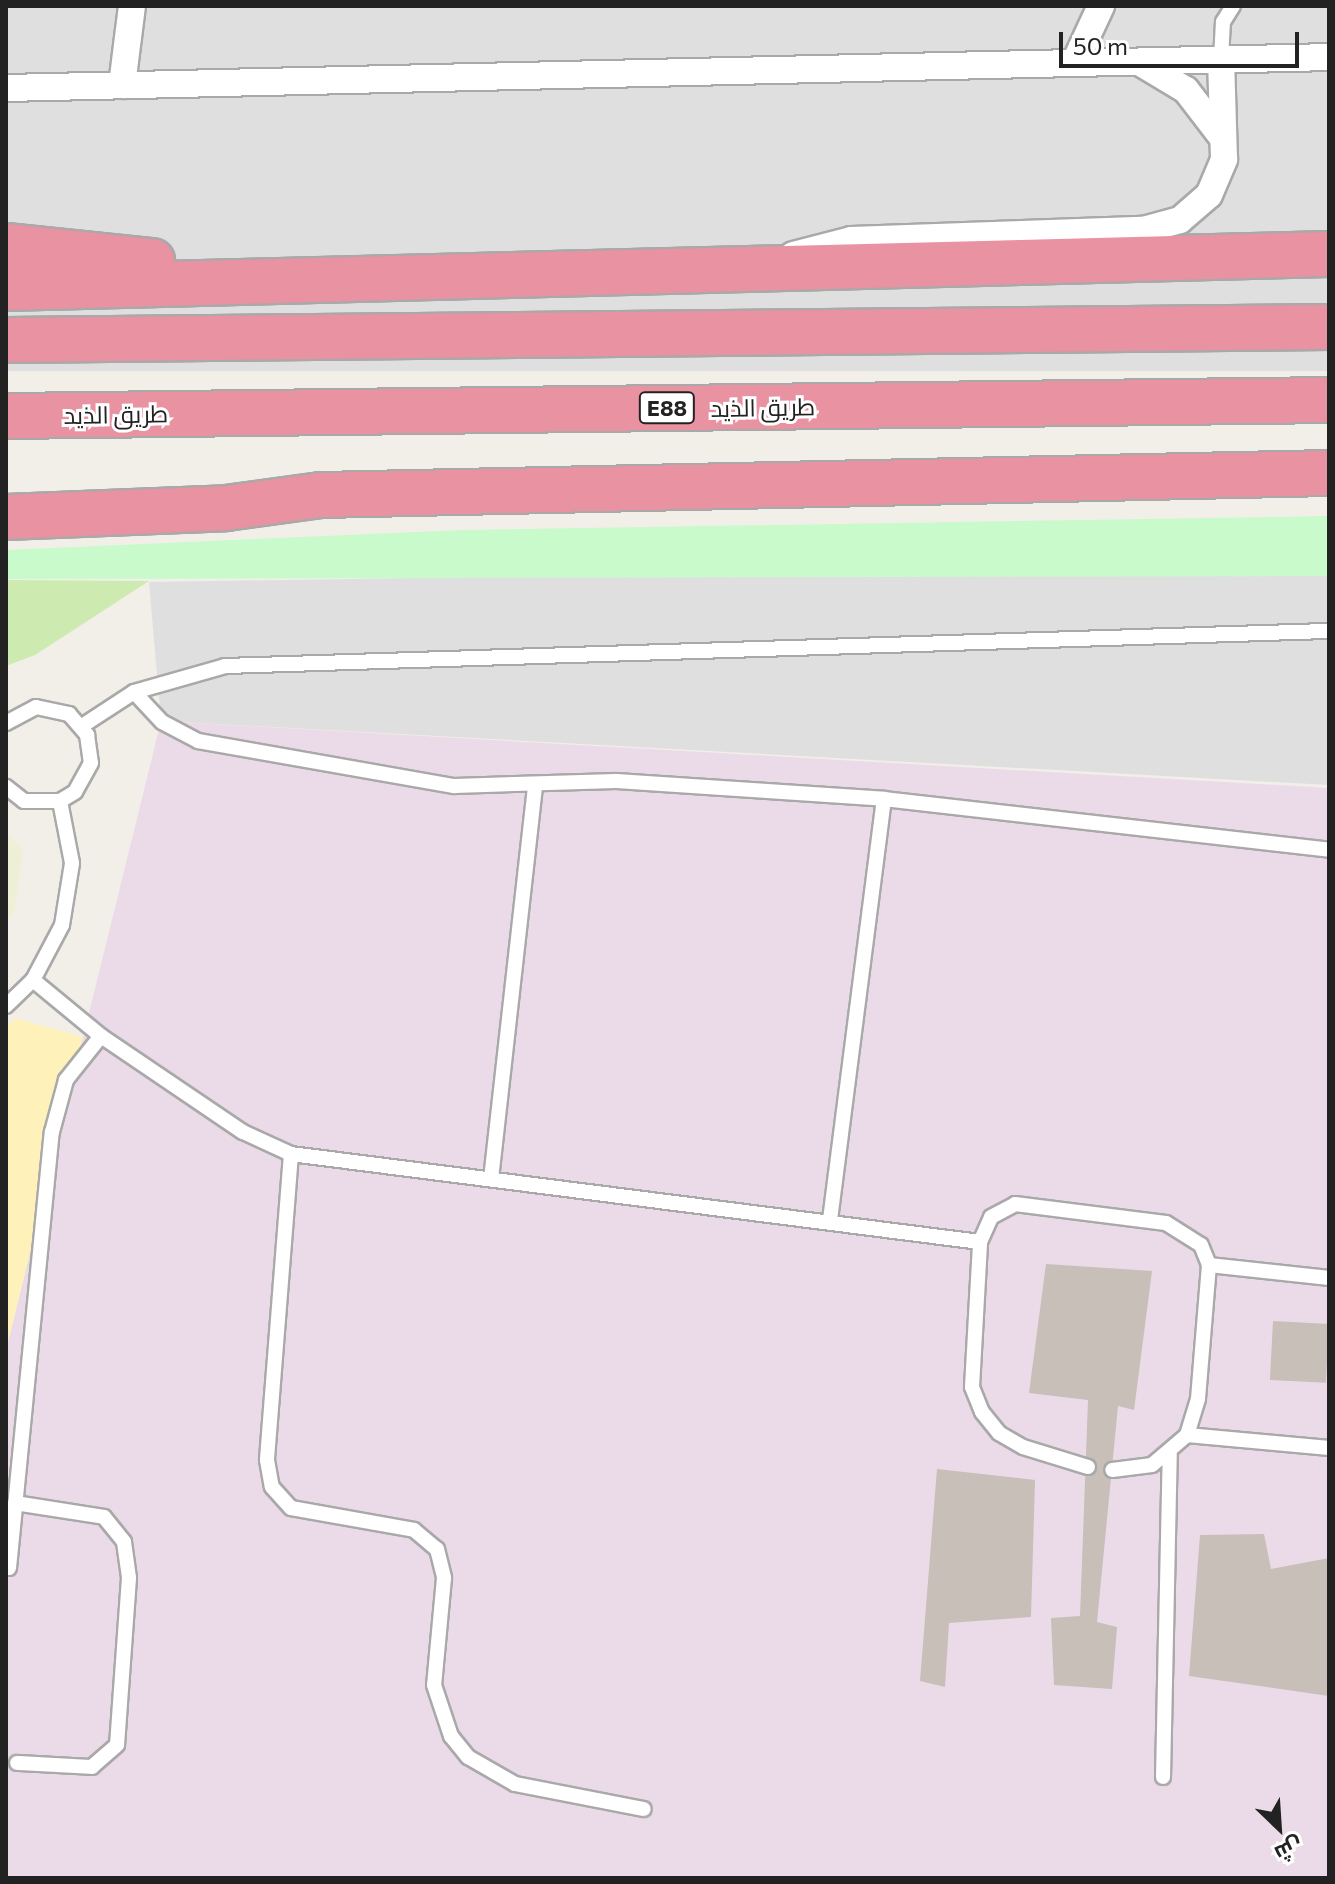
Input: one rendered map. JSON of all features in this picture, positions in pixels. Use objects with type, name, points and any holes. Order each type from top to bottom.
[{"type":"highway","points":[[6,246],[134,260],[312,269],[393,281]]},
{"type":"highway","points":[[6,288],[393,281],[770,266],[1329,254]]},
{"type":"highway","points":[[6,340],[1329,327]]},
{"type":"highway","name":"طريق الذيد","points":[[6,416],[1329,400]]},
{"type":"highway","points":[[6,491],[103,488],[321,495],[1329,473]]},
{"type":"highway","points":[[6,517],[226,508],[321,495]]},
{"type":"street","points":[[122,85],[132,6]]},
{"type":"street","points":[[1075,62],[1101,6]]},
{"type":"street","points":[[6,88],[1329,57]]},
{"type":"street","points":[[770,266],[797,253],[851,240],[1162,227],[1180,220],[1209,195],[1224,159],[1221,59]]},
{"type":"street","points":[[1138,61],[1186,90],[1223,138]]},
{"type":"lane","points":[[1221,59],[1223,22],[1233,6]]},
{"type":"lane","points":[[82,726],[134,692],[194,671],[257,664],[1329,631]]},
{"type":"lane","points":[[134,692],[162,722],[198,741],[454,786],[616,781],[884,799],[1329,850]]},
{"type":"lane","points":[[6,723],[19,713],[45,707],[69,714],[82,726],[91,763],[75,792],[60,801],[24,801],[6,787]]},
{"type":"lane","points":[[491,1179],[535,784]]},
{"type":"lane","points":[[830,1220],[884,799]]},
{"type":"lane","points":[[6,1006],[33,980],[62,925],[72,863],[60,801]]},
{"type":"lane","points":[[33,980],[101,1036],[243,1132],[291,1154],[830,1220],[980,1242]]},
{"type":"lane","points":[[9,1568],[54,1119],[66,1080],[101,1036]]},
{"type":"lane","points":[[291,1154],[267,1460],[272,1487],[291,1508],[414,1530],[437,1549],[444,1578],[434,1685],[451,1736],[468,1757],[515,1784],[644,1809]]},
{"type":"lane","points":[[1088,1467],[1023,1447],[999,1433],[982,1412],[972,1387],[971,1360],[980,1242],[991,1217],[1015,1204],[1166,1223],[1201,1245],[1209,1265],[1198,1399],[1187,1435],[1170,1454],[1133,1471],[1112,1470]]},
{"type":"lane","points":[[1209,1265],[1329,1278]]},
{"type":"lane","points":[[1187,1435],[1329,1448]]},
{"type":"lane","points":[[1163,1777],[1170,1454]]},
{"type":"lane","points":[[15,1503],[104,1517],[124,1542],[129,1578],[117,1745],[92,1767],[17,1763]]},
{"type":"shaded area","points":[[6,6],[1329,6],[1329,371],[6,371]]},
{"type":"shaded area","points":[[1329,564],[1329,785],[161,721],[149,582]]},
{"type":"shaded area","points":[[161,721],[1329,788],[1329,1878],[6,1878],[6,1350]]},
{"type":"green space","points":[[1329,516],[1329,576],[6,579],[6,550],[462,530]]},
{"type":"green space","points":[[6,580],[149,581],[35,655],[6,666]]},
{"type":"green space","points":[[6,832],[23,850],[14,913],[6,921]]},
{"type":"sand","points":[[15,1018],[83,1037],[6,1350],[6,1028]]},
{"type":"building","points":[[1046,1264],[1152,1271],[1134,1410],[1118,1406],[1097,1622],[1117,1627],[1112,1689],[1054,1685],[1051,1618],[1080,1616],[1088,1400],[1029,1393]]},
{"type":"building","points":[[1273,1321],[1329,1324],[1326,1383],[1270,1380]]},
{"type":"building","points":[[937,1469],[1035,1480],[1031,1617],[949,1623],[945,1687],[920,1681]]},
{"type":"building","points":[[1264,1534],[1271,1569],[1329,1558],[1329,1696],[1189,1676],[1200,1535]]}]
